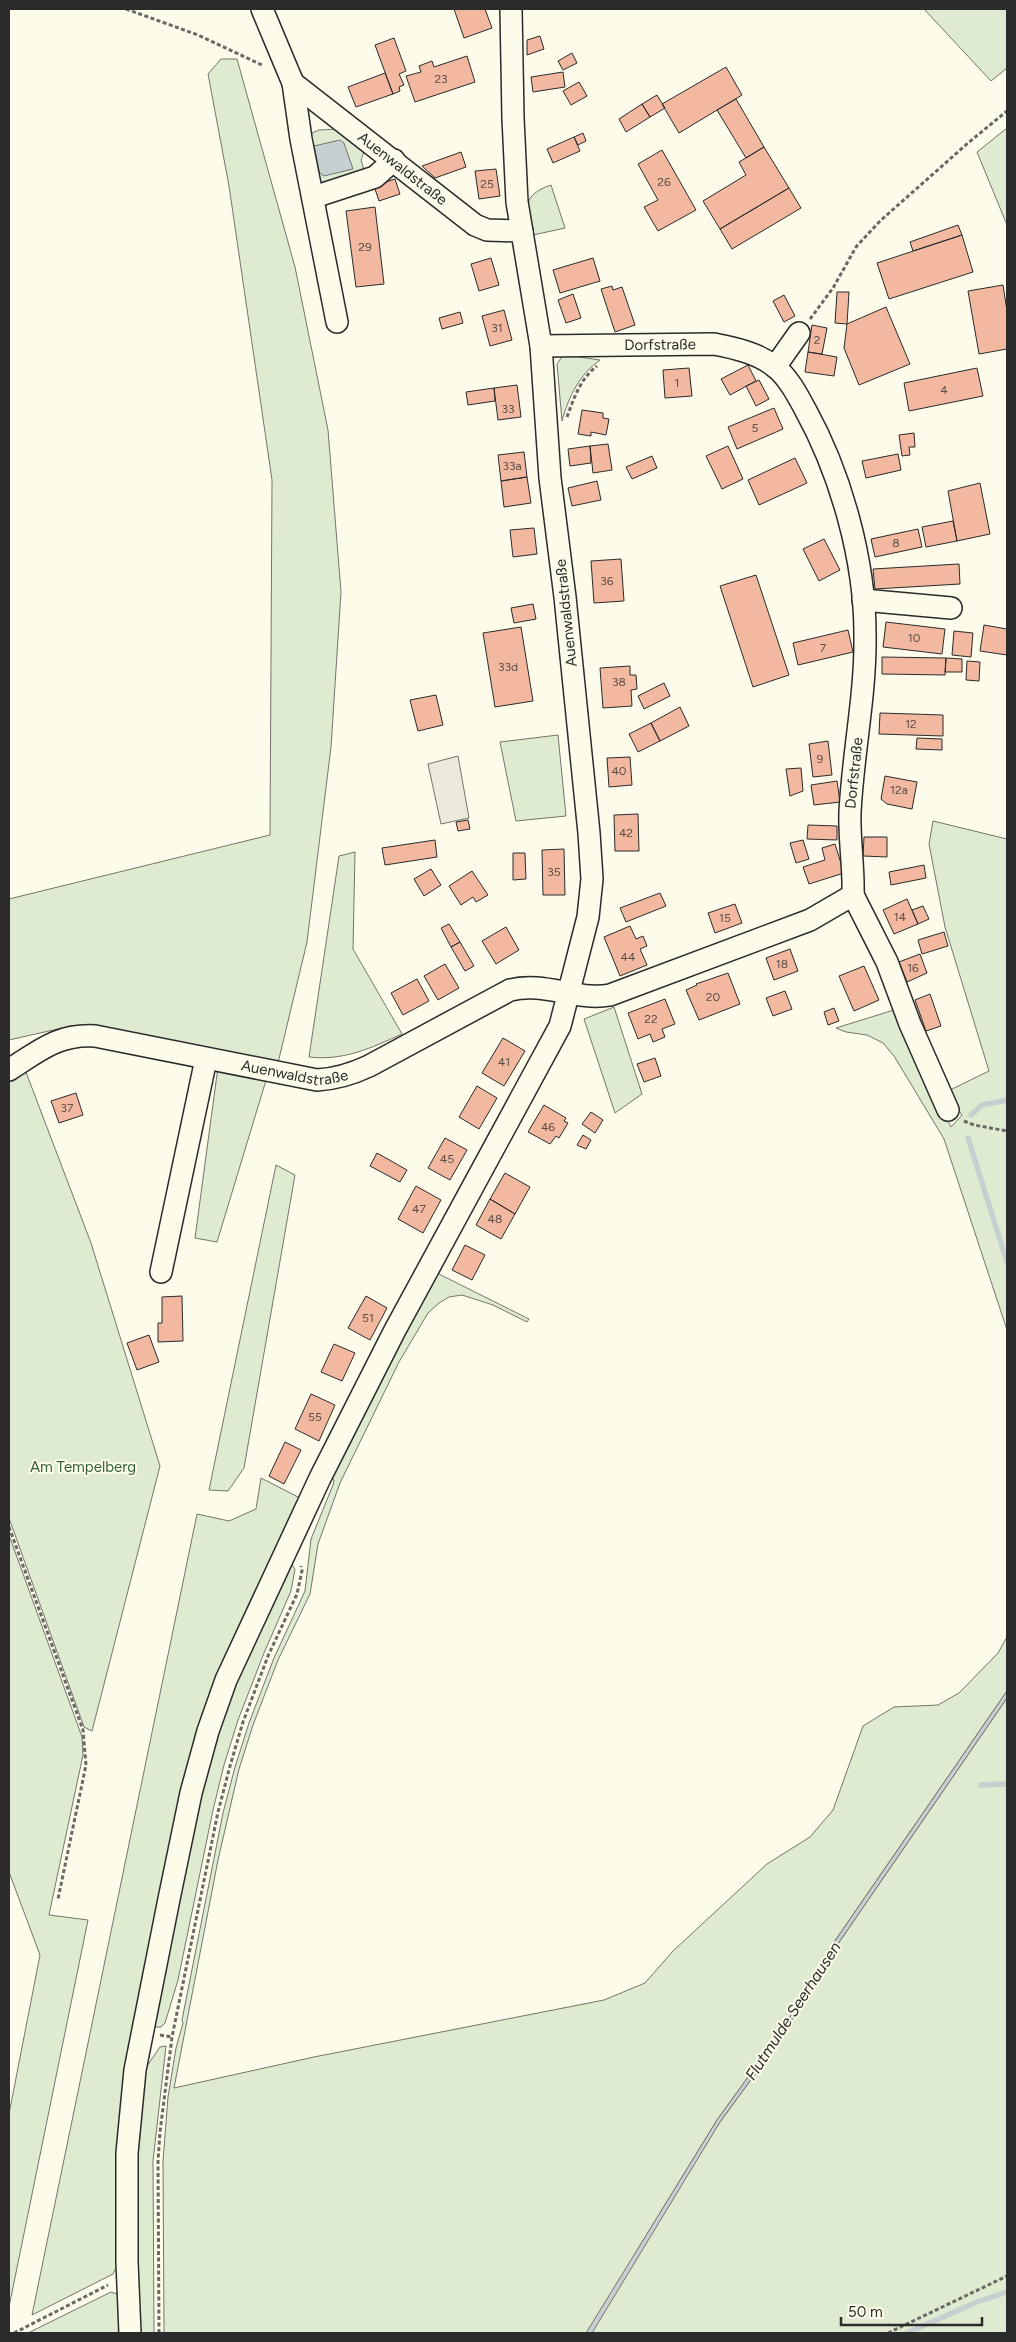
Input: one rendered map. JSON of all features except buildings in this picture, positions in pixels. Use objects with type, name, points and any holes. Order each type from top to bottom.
[{"type":"street","points":[[262,9],[293,83],[301,139],[314,197],[337,322]]},
{"type":"street","name":"Auenwaldstraße","points":[[130,2333],[127,2153],[136,2070],[168,1899],[196,1774],[208,1731],[226,1680],[321,1477],[394,1332],[560,1026],[588,917],[592,879],[566,606],[550,478],[541,346],[517,202],[513,127],[512,9]]},
{"type":"street","name":"Auenwaldstraße","points":[[293,83],[475,225],[487,230],[522,230]]},
{"type":"street","points":[[314,197],[375,177],[394,160]]},
{"type":"street","points":[[775,367],[799,333]]},
{"type":"street","name":"Dorfstraße","points":[[541,346],[714,344],[759,356],[775,367],[797,394],[815,426],[829,459],[856,552],[863,600],[866,633],[864,672],[850,810],[853,895]]},
{"type":"street","points":[[863,600],[950,608]]},
{"type":"street","points":[[569,994],[594,998],[610,995],[810,920],[853,895],[887,962],[910,1024],[948,1110]]},
{"type":"street","name":"Auenwaldstraße","points":[[9,1070],[62,1039],[78,1035],[95,1036],[317,1080],[331,1079],[369,1066],[510,990],[526,986],[547,988],[569,994]]},
{"type":"street","points":[[161,1272],[206,1059]]},
{"type":"path","points":[[126,9],[198,34],[265,67]]},
{"type":"path","points":[[799,333],[833,288],[856,247],[880,221],[968,143],[1007,112]]},
{"type":"path","points":[[565,421],[572,399],[584,378],[594,368],[624,346]]},
{"type":"path","points":[[948,1110],[961,1120],[974,1125],[1007,1130]]},
{"type":"path","points":[[9,1527],[83,1730],[86,1765],[58,1899]]},
{"type":"path","points":[[159,2333],[159,2151],[172,2037],[218,1812],[230,1766],[243,1722],[268,1656],[297,1594],[302,1572],[301,1563]]},
{"type":"path","points":[[888,2333],[1007,2276]]},
{"type":"path","points":[[14,2333],[112,2283],[128,2281]]},
{"type":"green space","points":[[924,9],[1007,9],[1007,68],[991,81]]},
{"type":"green space","points":[[221,59],[237,59],[295,267],[328,430],[341,592],[331,747],[307,942],[278,1063],[97,1027],[71,1026],[9,1040],[9,899],[270,835],[272,480],[229,186],[208,74]]},
{"type":"green space","points":[[1007,128],[1007,225],[977,152]]},
{"type":"green space","points":[[338,129],[365,149],[361,160],[365,173],[326,184],[320,182],[309,139],[312,133],[319,130]]},
{"type":"green space","points":[[551,185],[565,228],[533,235],[528,204],[534,194]]},
{"type":"green space","points":[[579,353],[579,357],[600,360],[586,372],[576,387],[562,421],[557,364],[563,355]]},
{"type":"green space","points":[[558,735],[566,816],[516,821],[500,742]]},
{"type":"green space","points":[[933,821],[1007,839],[1007,1330],[944,1139],[894,1056],[883,1043],[867,1035],[846,1032],[836,1028],[894,1010],[897,1021],[951,1127],[962,1115],[946,1092],[989,1071],[945,927],[929,844]]},
{"type":"green space","points":[[355,852],[353,949],[402,1034],[346,1055],[322,1058],[309,1057],[339,856]]},
{"type":"green space","points":[[614,1007],[642,1094],[615,1113],[584,1019]]},
{"type":"green space","name":"Am Tempelberg","points":[[24,1067],[91,1243],[160,1466],[92,1731],[84,1727],[9,1518],[9,1077]]},
{"type":"green space","points":[[218,1067],[267,1077],[217,1242],[195,1238]]},
{"type":"green space","points":[[276,1165],[295,1175],[244,1468],[228,1491],[209,1490]]},
{"type":"green space","points":[[437,1273],[529,1319],[527,1322],[493,1305],[462,1295],[449,1297],[439,1303],[428,1313],[399,1362],[340,1483],[318,1544],[310,1594],[278,1660],[253,1725],[239,1769],[218,1860],[174,2088],[314,2057],[604,2000],[645,1983],[673,1951],[767,1864],[810,1837],[833,1810],[863,1726],[894,1707],[938,1705],[959,1693],[998,1653],[1007,1637],[1007,1691],[828,1951],[803,1997],[717,2120],[638,2249],[720,2122],[777,2044],[831,1954],[1007,1698],[1007,2333],[164,2333],[163,2161],[168,2097],[223,1813],[249,1723],[274,1658],[305,1591],[311,1539],[333,1485],[334,1480],[330,1477],[367,1401]]},
{"type":"green space","points":[[261,1478],[300,1498],[184,1791],[119,2261],[113,2274],[32,2315],[197,1514],[229,1521],[256,1509]]},
{"type":"green space","points":[[9,1535],[82,1737],[83,1755],[49,1915],[88,1920],[9,2307],[9,2114],[40,1955],[9,1872]]},
{"type":"green space","points":[[285,1565],[292,1565],[295,1569],[291,1591],[238,1720],[224,1765],[178,1980],[165,2023],[161,2027],[156,2027],[153,2023],[177,1901],[215,1733]]},
{"type":"green space","points":[[166,2046],[153,2161],[154,2333],[139,2333],[135,2154],[143,2072],[160,2047]]},
{"type":"green space","points":[[111,2292],[117,2294],[121,2301],[122,2333],[28,2333]]},
{"type":"shaded area","points":[[340,140],[344,143],[353,169],[324,176],[319,172],[314,146]]},
{"type":"shaded area","points":[[458,756],[469,818],[441,824],[428,764]]},
{"type":"shaded area","points":[[1007,1691],[1007,1698],[831,1954],[777,2044],[720,2122],[592,2333],[586,2333],[717,2120],[774,2041],[803,1997],[828,1951]]},
{"type":"waterway","points":[[971,1115],[982,1105],[1007,1100]]},
{"type":"waterway","points":[[968,1138],[1007,1262]]},
{"type":"waterway","points":[[981,1785],[1007,1784]]},
{"type":"waterway","points":[[907,2333],[977,2302],[1007,2292]]},
{"type":"water label","name":"Flutmulde Seerhausen","points":[[793,2011]]}]
